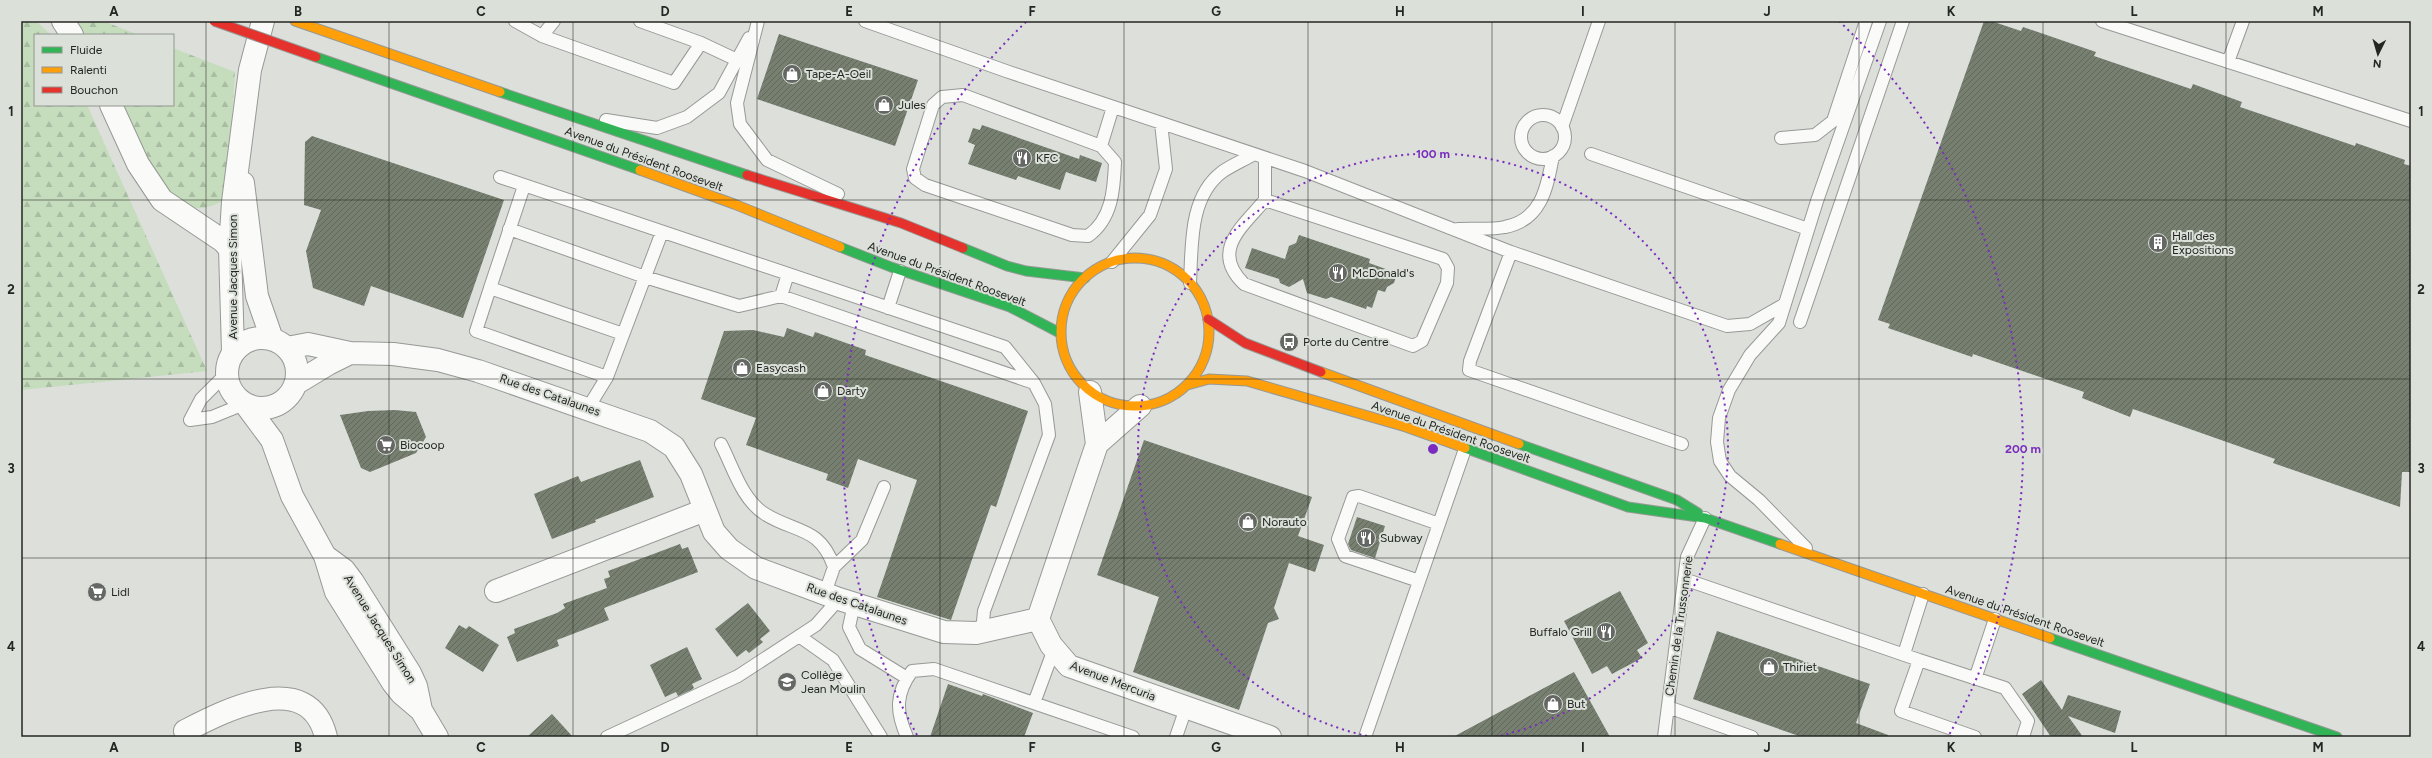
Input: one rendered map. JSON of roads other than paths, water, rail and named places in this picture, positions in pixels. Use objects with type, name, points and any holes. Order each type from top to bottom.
[{"type":"main road","name":"Avenue du Président Roosevelt","points":[[214,21],[616,161],[734,204],[900,271],[1010,307],[1060,333]]},
{"type":"main road","name":"Avenue du Président Roosevelt","points":[[295,21],[682,155],[901,223],[1007,266],[1026,271],[1085,278]]},
{"type":"main road","points":[[1132,258],[1154,261],[1173,269],[1190,283],[1201,300],[1208,319],[1207,348],[1200,368],[1187,385],[1171,397],[1152,405],[1131,407],[1111,403],[1090,392],[1074,376],[1064,355],[1060,333],[1062,317],[1067,302],[1085,278],[1112,262],[1132,258]]},
{"type":"main road","name":"Avenue du Président Roosevelt","points":[[1208,319],[1245,342],[1395,400],[1677,500],[1705,518]]},
{"type":"main road","name":"Avenue du Président Roosevelt","points":[[1187,385],[1209,378],[1248,381],[1406,427],[1628,507],[1705,518],[2337,737]]},
{"type":"street","points":[[63,21],[71,34]]},
{"type":"street","name":"Avenue Jacques Simon","points":[[233,351],[230,249],[238,156],[255,43],[263,21]]},
{"type":"street","points":[[111,106],[138,164],[162,200],[223,241],[230,249]]},
{"type":"street","name":"Avenue Jacques Simon","points":[[238,156],[247,206],[251,261],[257,296],[279,343]]},
{"type":"street","points":[[272,440],[291,391],[296,365],[279,343],[251,339],[233,351],[228,362],[226,374],[228,386],[234,396],[245,404],[260,408],[270,407],[291,391]]},
{"type":"street","name":"Rue des Catalaunes","points":[[279,343],[308,344],[350,353],[393,354],[438,360],[588,408],[650,431],[674,447],[691,474],[714,532],[729,549],[756,568],[840,599],[944,632],[982,632],[1038,619]]},
{"type":"street","name":"Rue des Catalaunes","points":[[291,391],[328,364],[350,353]]},
{"type":"street","points":[[1038,619],[1097,444],[1090,392]]},
{"type":"street","name":"Avenue Jacques Simon","points":[[245,404],[272,440],[292,496],[325,556],[331,580],[340,599],[393,683],[401,693],[421,710],[437,737]]},
{"type":"street","points":[[1097,444],[1140,406]]},
{"type":"street","points":[[496,591],[705,510]]},
{"type":"street","name":"Avenue Mercuria","points":[[1038,619],[1054,649],[1069,666],[1270,737]]},
{"type":"street","points":[[185,731],[244,704],[266,699],[284,699],[306,705],[321,718],[326,737]]},
{"type":"lane","points":[[515,21],[542,36],[674,83],[701,43]]},
{"type":"lane","points":[[542,36],[554,21]]},
{"type":"lane","points":[[640,21],[701,43],[737,60]]},
{"type":"lane","points":[[865,21],[1006,72],[1305,171],[1511,252],[1728,326],[1750,324],[1785,304]]},
{"type":"lane","points":[[1562,127],[1598,21]]},
{"type":"lane","points":[[1781,138],[1815,135],[1833,120],[1866,21]]},
{"type":"lane","points":[[1814,556],[1759,500],[1730,476],[1720,461],[1717,442],[1719,418],[1728,390],[1750,356],[1779,323],[1808,229],[1880,21]]},
{"type":"lane","points":[[1800,322],[1903,21]]},
{"type":"lane","points":[[2102,21],[2411,121]]},
{"type":"lane","points":[[2228,62],[2243,21]]},
{"type":"lane","points":[[565,115],[658,128],[687,117],[719,93],[758,22]]},
{"type":"lane","points":[[758,22],[737,103],[740,124],[754,145],[767,160],[782,168],[901,223]]},
{"type":"lane","points":[[963,95],[1100,146],[1115,162],[1114,190],[1106,216],[1096,230],[1088,236],[1072,235],[925,185],[915,178],[913,169],[933,105],[942,97],[963,95]]},
{"type":"lane","points":[[1100,146],[1113,107]]},
{"type":"lane","points":[[1541,115],[1557,120],[1562,127],[1564,143],[1560,151],[1553,156],[1536,158],[1529,154],[1521,139],[1522,130],[1532,118],[1541,115]]},
{"type":"lane","points":[[1112,262],[1150,215],[1166,169],[1161,123]]},
{"type":"lane","points":[[1591,154],[1808,229]]},
{"type":"lane","points":[[1259,156],[1265,200],[1234,237],[1228,261],[1233,273],[1244,284],[1413,346],[1422,341],[1447,283],[1448,268],[1443,259],[1265,200]]},
{"type":"lane","points":[[1190,283],[1193,231],[1201,199],[1210,184],[1222,172],[1259,156]]},
{"type":"lane","points":[[1453,229],[1505,227],[1534,212],[1545,194],[1553,156]]},
{"type":"lane","points":[[500,177],[1005,347],[1034,383],[1044,404],[1049,435],[984,611],[982,632]]},
{"type":"lane","points":[[524,186],[476,331],[607,377]]},
{"type":"lane","points":[[509,230],[645,277],[740,306],[781,296],[1034,383]]},
{"type":"lane","points":[[588,408],[607,377],[662,232]]},
{"type":"lane","points":[[1511,252],[1470,361],[1470,370],[1682,444]]},
{"type":"lane","points":[[888,308],[900,271]]},
{"type":"lane","points":[[781,296],[788,274]]},
{"type":"lane","points":[[490,288],[623,334]]},
{"type":"lane","points":[[226,374],[201,399],[190,420],[212,417],[245,404]]},
{"type":"lane","points":[[722,444],[748,498],[764,514],[806,531],[828,551],[834,567],[840,599],[849,627],[860,649],[907,678]]},
{"type":"lane","points":[[1365,737],[1466,449]]},
{"type":"lane","points":[[834,567],[862,540],[884,487]]},
{"type":"lane","points":[[1420,581],[1345,556],[1338,539],[1353,497],[1359,496],[1439,524]]},
{"type":"lane","name":"Chemin de la Trussonnerie","points":[[1664,737],[1687,557],[1705,518]]},
{"type":"lane","points":[[1684,579],[2005,688],[2028,721],[2023,737]]},
{"type":"lane","points":[[1904,654],[1923,594]]},
{"type":"lane","points":[[607,737],[738,676],[816,625],[840,599]]},
{"type":"lane","points":[[1975,679],[1995,619]]},
{"type":"lane","points":[[799,636],[833,660],[881,737]]},
{"type":"lane","points":[[1034,703],[1054,649]]},
{"type":"lane","points":[[1919,660],[1901,711],[1975,737]]},
{"type":"lane","points":[[907,737],[897,703],[907,678],[912,671],[934,670],[1133,737]]},
{"type":"lane","points":[[1668,707],[1752,737]]},
{"type":"lane","points":[[1176,737],[1186,708]]},
{"type":"place","name":"Tape-A-Oeil","points":[[792,74]]},
{"type":"place","name":"Jules","points":[[884,105]]},
{"type":"place","name":"KFC","points":[[1022,158]]},
{"type":"place","name":"Hall des Expositions","points":[[2158,243]]},
{"type":"place","name":"McDonald's","points":[[1338,273]]},
{"type":"place","name":"Porte du Centre","points":[[1289,342]]},
{"type":"place","name":"Easycash","points":[[742,368]]},
{"type":"place","name":"Darty","points":[[823,391]]},
{"type":"place","name":"Biocoop","points":[[386,445]]},
{"type":"place","name":"Norauto","points":[[1248,522]]},
{"type":"place","name":"Subway","points":[[1366,538]]},
{"type":"place","name":"Lidl","points":[[97,592]]},
{"type":"place","name":"Buffalo Grill","points":[[1606,632]]},
{"type":"place","name":"Thiriet","points":[[1769,667]]},
{"type":"place","name":"Collège Jean Moulin","points":[[787,682]]},
{"type":"place","name":"But","points":[[1553,704]]}]
